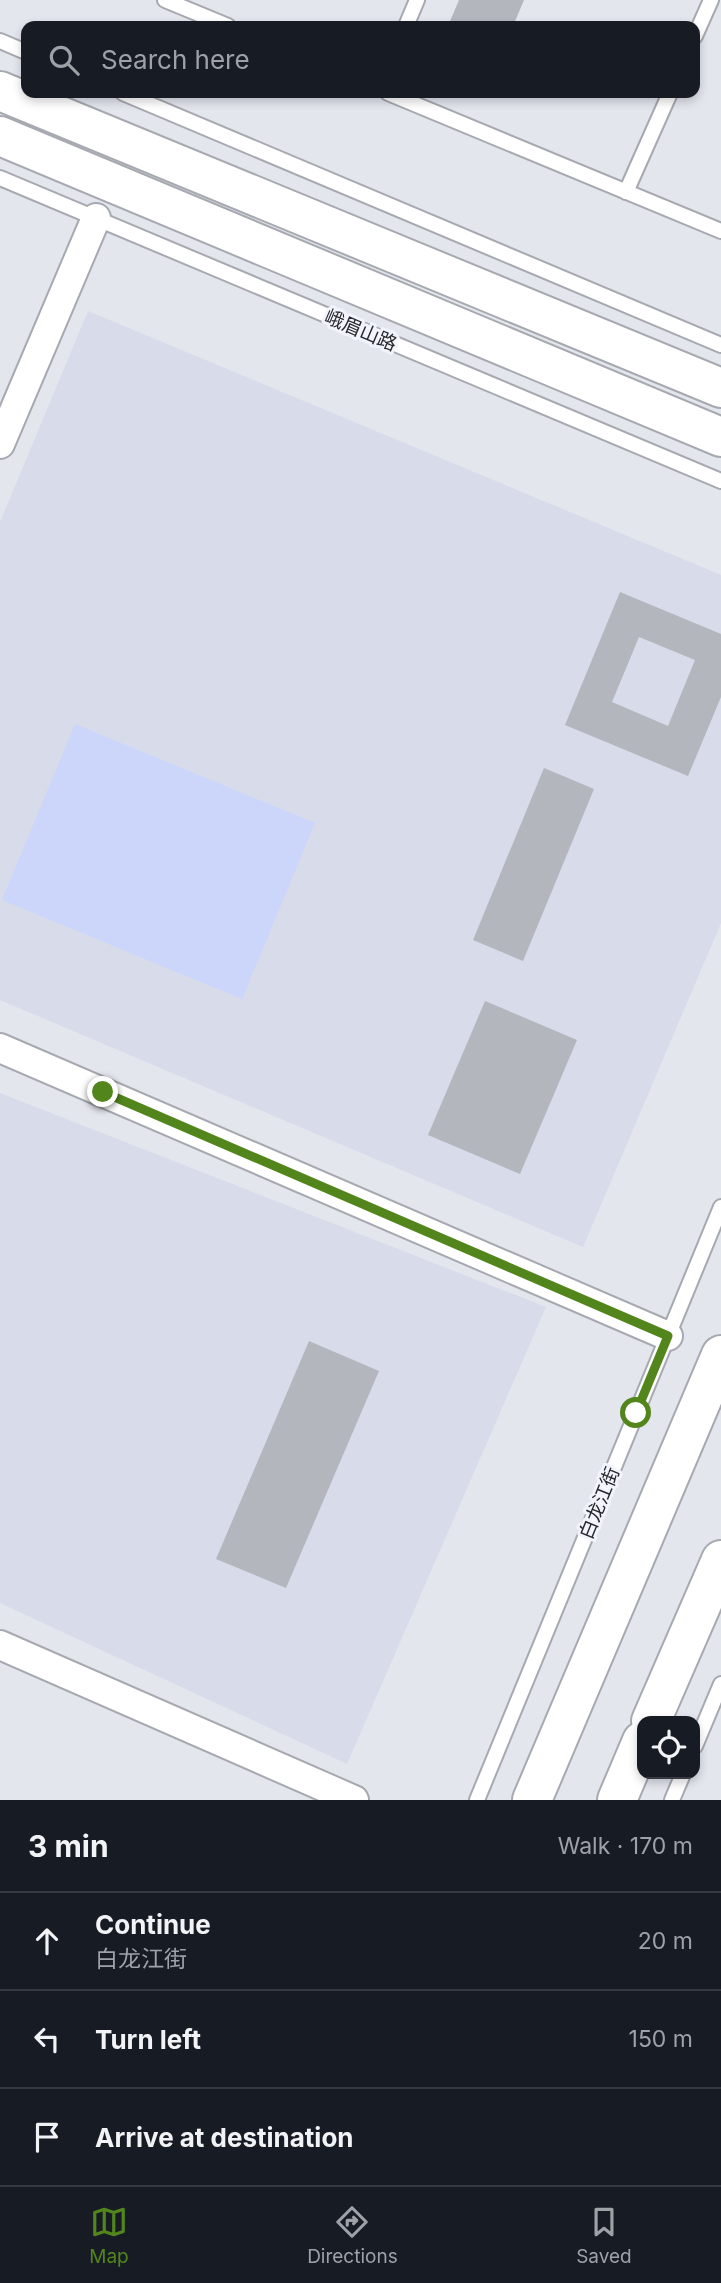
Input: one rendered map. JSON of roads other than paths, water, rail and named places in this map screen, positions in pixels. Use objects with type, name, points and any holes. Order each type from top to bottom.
[{"type":"street","points":[[0,91],[721,388]]},
{"type":"street","name":"峨眉山路","points":[[0,136],[721,438]]},
{"type":"street","points":[[0,444],[96,218]]},
{"type":"street","points":[[0,1048],[668,1336]]},
{"type":"street","points":[[532,1800],[721,1355]]},
{"type":"street","points":[[653,1716],[721,1560]]},
{"type":"street","points":[[0,1646],[354,1800]]},
{"type":"street","points":[[617,1800],[637,1753]]},
{"type":"lane","points":[[165,0],[216,21]]},
{"type":"lane","points":[[408,21],[417,0]]},
{"type":"lane","points":[[700,25],[711,0]]},
{"type":"lane","points":[[0,41],[21,50]]},
{"type":"lane","points":[[135,98],[721,345]]},
{"type":"lane","points":[[400,98],[721,232]]},
{"type":"lane","points":[[626,192],[668,98]]},
{"type":"lane","name":"峨眉山路","points":[[0,178],[721,481]]},
{"type":"lane","name":"白龙江街","points":[[477,1800],[721,1207]]},
{"type":"lane","points":[[700,1734],[721,1684]]},
{"type":"lane","points":[[672,1800],[681,1779]]}]
